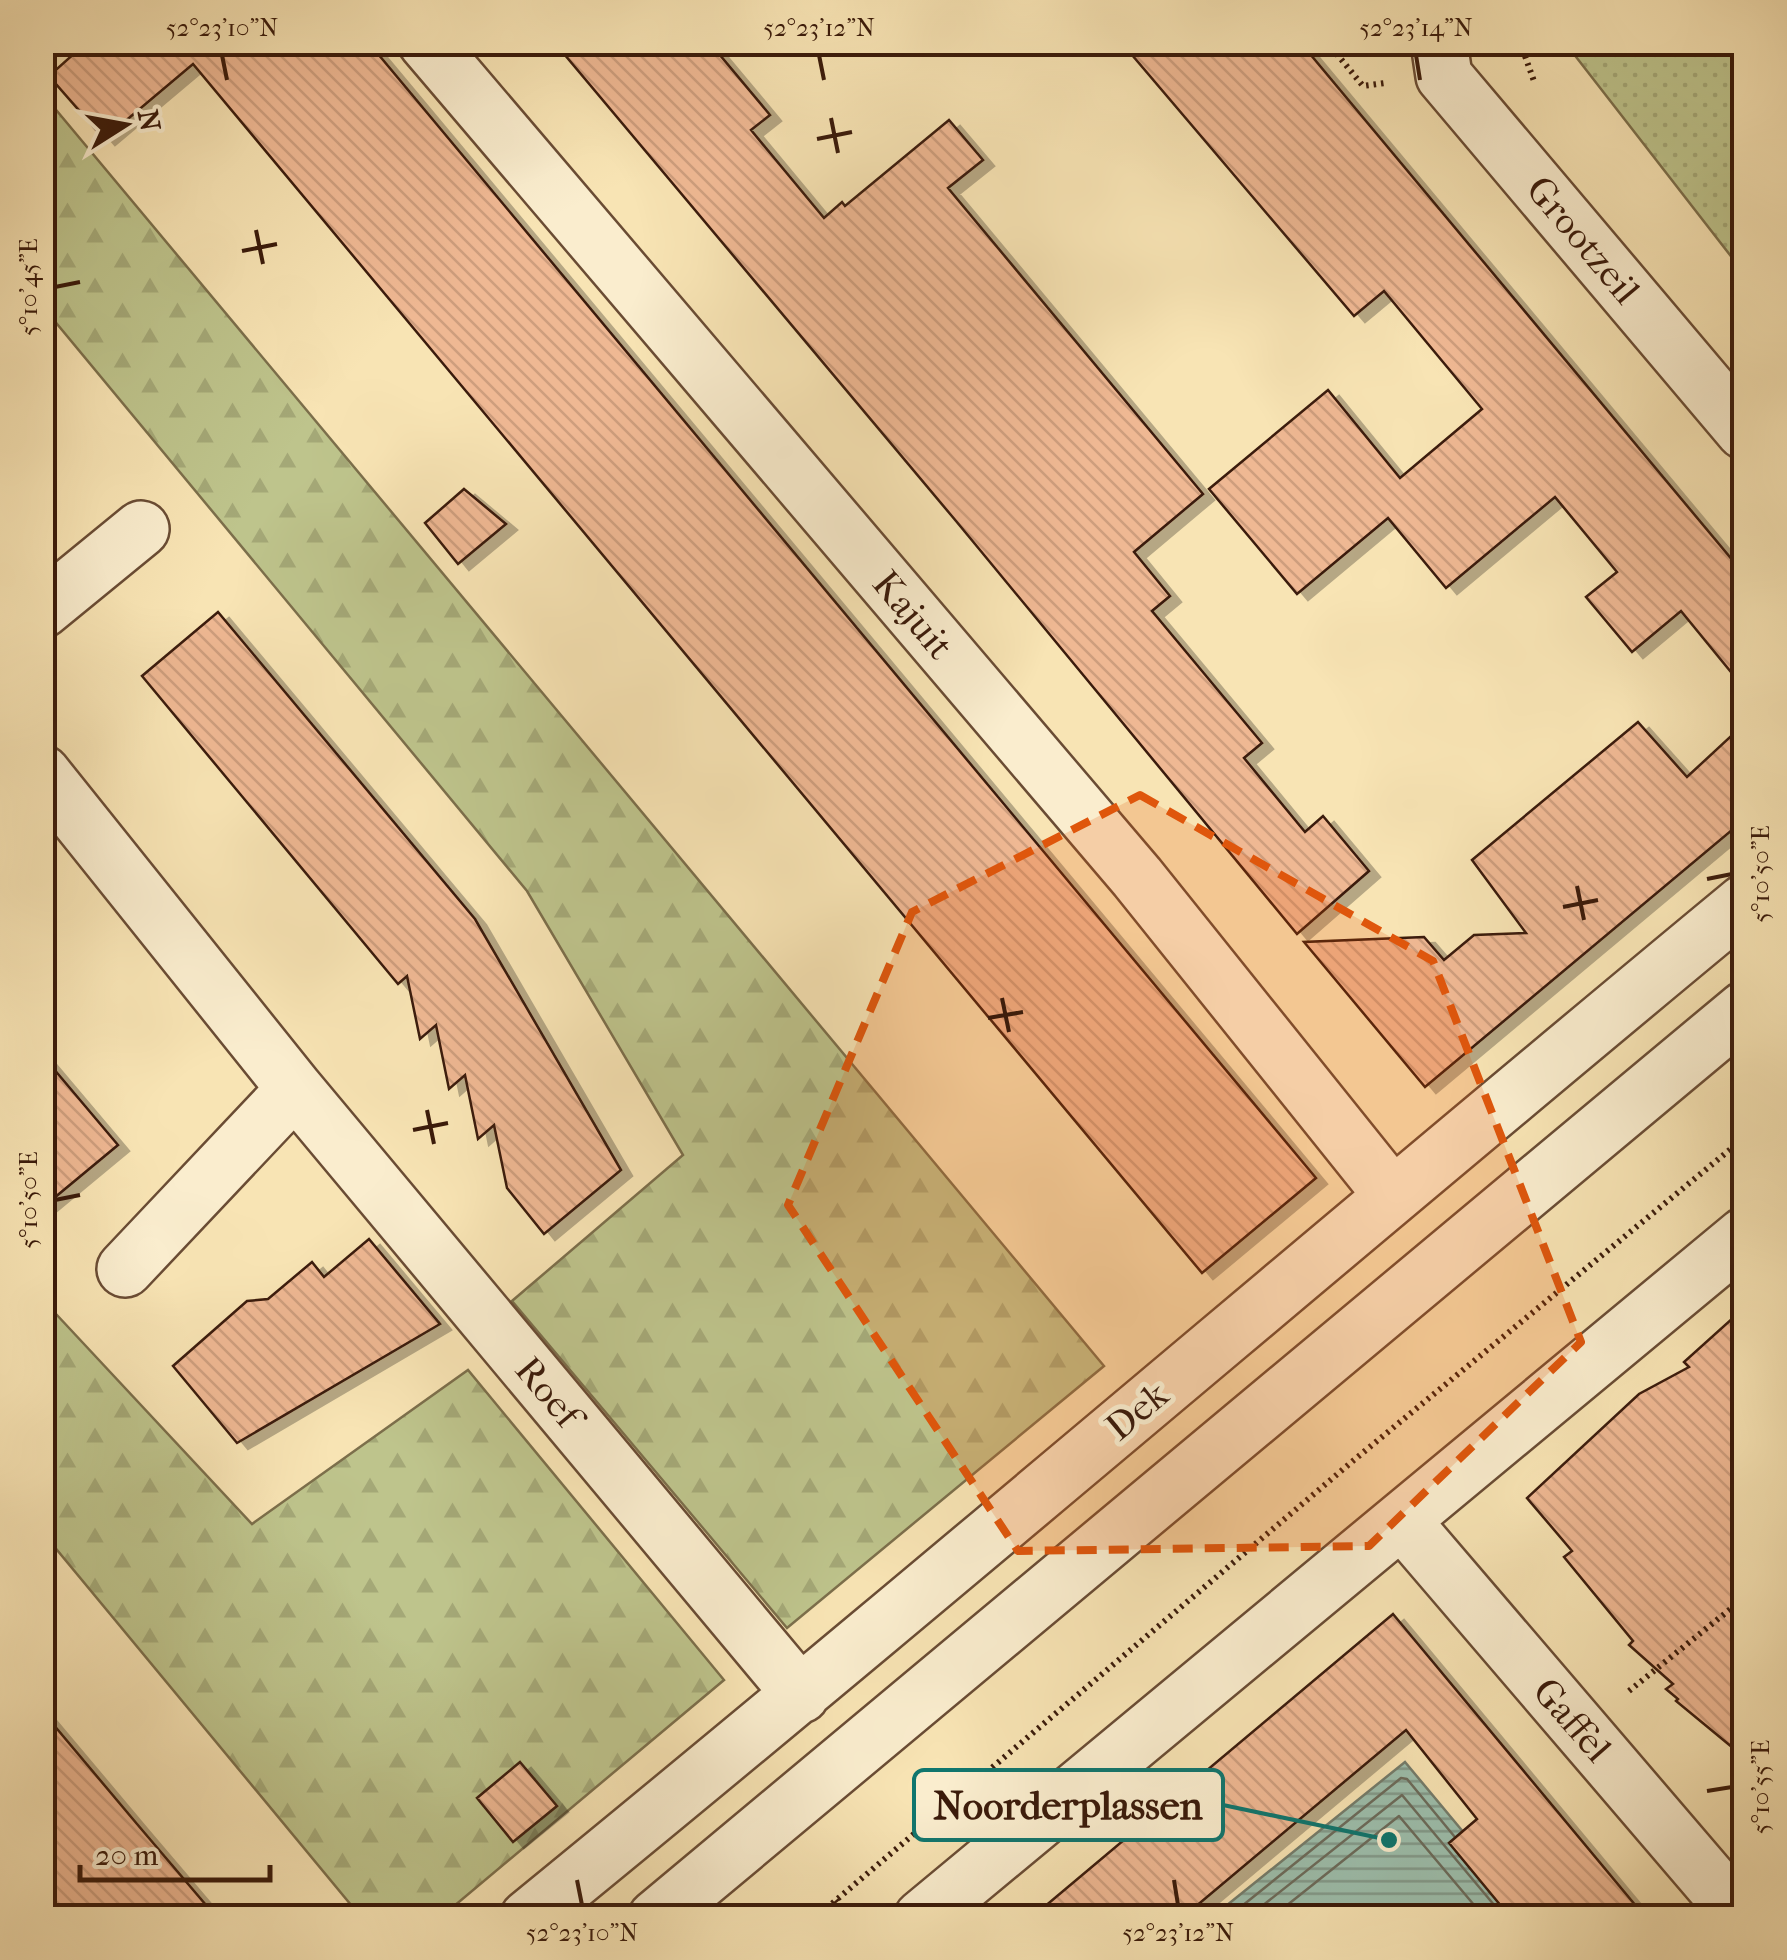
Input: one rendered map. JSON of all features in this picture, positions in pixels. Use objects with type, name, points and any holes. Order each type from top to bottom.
[{"type":"street","name":"Kajuit","points":[[426,42],[1137,877],[1392,1194]]},
{"type":"street","name":"Grootzeil","points":[[1439,42],[1444,76],[1744,431]]},
{"type":"street","points":[[42,610],[141,529]]},
{"type":"street","name":"Roef","points":[[42,773],[295,1089],[801,1695]]},
{"type":"street","name":"Dek","points":[[528,1918],[801,1695],[1392,1194],[1744,903]]},
{"type":"street","points":[[656,1918],[1744,1010]]},
{"type":"street","points":[[125,1269],[295,1089]]},
{"type":"street","points":[[922,1918],[1744,1236]]},
{"type":"street","name":"Gaffel","points":[[1403,1522],[1742,1918]]},
{"type":"path","points":[[815,1918],[1354,1460],[1744,1138]]},
{"type":"path","points":[[1581,1730],[1744,1598]]},
{"type":"path","points":[[836,1900],[851,1918]]},
{"type":"highlighted area","points":[[1140,795],[1433,961],[1581,1342],[1369,1546],[1018,1551],[788,1205],[912,912]]},
{"type":"green space","points":[[1575,43],[1726,43],[1744,72],[1744,273],[1573,53]]},
{"type":"green space","points":[[42,93],[1104,1366],[787,1628],[512,1301],[683,1155],[527,891],[43,307]]},
{"type":"green space","points":[[42,1299],[252,1524],[468,1370],[724,1680],[441,1917],[361,1917],[43,1533]]},
{"type":"water","points":[[1405,1762],[1534,1917],[1211,1918]]},
{"type":"building","points":[[87,42],[368,42],[1316,1178],[1202,1273],[193,64],[104,139],[49,76]]},
{"type":"building","points":[[554,42],[709,42],[770,115],[751,130],[824,218],[842,202],[845,206],[949,120],[983,160],[948,188],[1203,494],[1134,552],[1170,596],[1152,611],[1262,743],[1244,758],[1305,832],[1323,816],[1369,871],[1297,934]]},
{"type":"building","points":[[1121,42],[1300,42],[1744,574],[1744,688],[1681,611],[1632,652],[1586,597],[1617,572],[1555,497],[1446,588],[1388,518],[1297,594],[1209,489],[1328,390],[1400,478],[1482,409],[1384,291],[1354,316]]},
{"type":"building","points":[[464,489],[506,524],[458,564],[425,523]]},
{"type":"building","points":[[218,612],[475,919],[621,1170],[544,1234],[507,1188],[494,1125],[478,1139],[465,1075],[449,1089],[436,1025],[420,1039],[407,976],[398,984],[142,676]]},
{"type":"building","points":[[1638,722],[1687,777],[1744,724],[1744,820],[1425,1087],[1304,942],[1424,937],[1444,960],[1474,935],[1526,933],[1472,860]]},
{"type":"building","points":[[42,1055],[118,1145],[42,1208]]},
{"type":"building","points":[[369,1239],[440,1324],[237,1443],[173,1366],[247,1301],[268,1299],[312,1262],[324,1277]]},
{"type":"building","points":[[1744,1308],[1744,1757],[1676,1701],[1666,1689],[1673,1684],[1629,1645],[1633,1641],[1564,1557],[1572,1551],[1527,1498],[1639,1394],[1689,1367],[1684,1362]]},
{"type":"building","points":[[1393,1614],[1646,1918],[1511,1918],[1449,1843],[1477,1819],[1406,1730],[1182,1918],[1031,1918]]},
{"type":"building","points":[[42,1711],[137,1824],[217,1918],[42,1918]]},
{"type":"building","points":[[520,1762],[557,1806],[513,1842],[477,1798]]},
{"type":"place","name":"Noorderplassen","points":[[1389,1840]]}]
